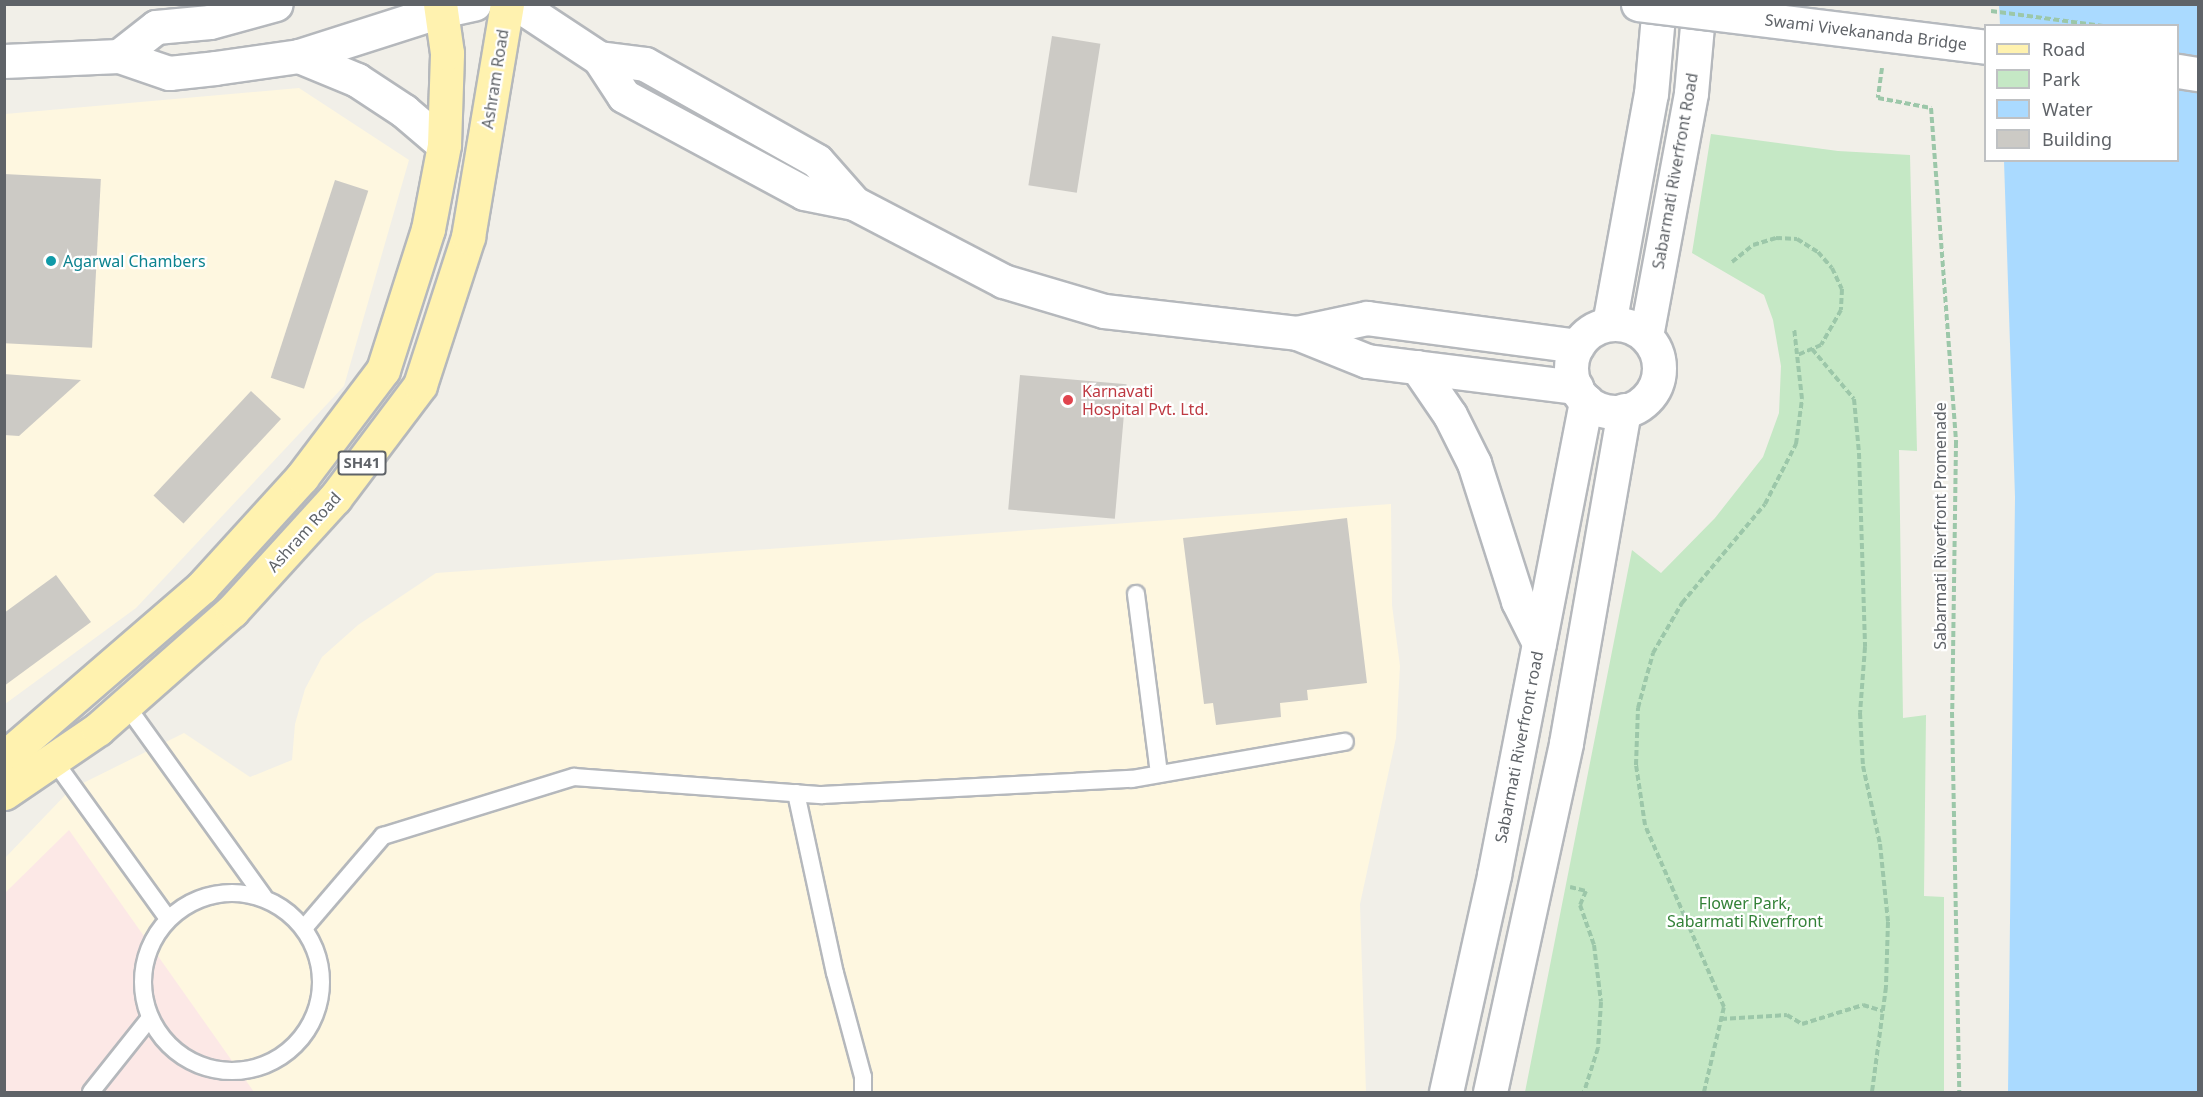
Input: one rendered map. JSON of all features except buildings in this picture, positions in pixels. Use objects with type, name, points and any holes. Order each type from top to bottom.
[{"type":"main road","name":"Ashram Road","points":[[4,793],[126,705],[232,611],[335,498],[420,385],[468,237],[507,4]]},
{"type":"main road","points":[[4,758],[202,587],[302,477],[383,370],[428,230],[444,145],[447,53],[440,8]]},
{"type":"street","points":[[119,56],[156,27],[210,22],[276,4]]},
{"type":"street","points":[[4,61],[119,56],[168,74],[298,56],[440,8],[474,4]]},
{"type":"street","points":[[517,4],[599,58],[645,64],[817,161],[854,203],[1003,280],[1092,308],[1297,333],[1367,361],[1581,394],[1603,410],[1624,410],[1646,399],[1654,387],[1659,360],[1646,336],[1634,328],[1609,324],[1594,329],[1578,345],[1571,364],[1581,394]]},
{"type":"street","name":"Swami Vivekananda Bridge","points":[[1638,4],[1984,47]]},
{"type":"street","points":[[1609,324],[1652,94],[1659,4]]},
{"type":"street","name":"Sabarmati Riverfront Road","points":[[1646,336],[1691,93],[1699,4]]},
{"type":"street","points":[[298,56],[357,80],[404,111],[444,145]]},
{"type":"street","points":[[2179,71],[2199,74]]},
{"type":"street","points":[[1297,333],[1367,318],[1578,345]]},
{"type":"street","points":[[1417,367],[1450,415],[1474,463],[1518,601],[1539,643]]},
{"type":"street","name":"Sabarmati Riverfront road","points":[[1446,1092],[1494,875],[1539,643],[1581,394]]},
{"type":"street","points":[[1490,1092],[1551,886],[1566,743],[1624,410]]},
{"type":"street","points":[[1494,875],[1551,886]]},
{"type":"lane","points":[[1136,594],[1159,774]]},
{"type":"lane","points":[[126,705],[264,897],[304,927],[322,974],[312,1023],[278,1059],[230,1072],[182,1057],[148,1019],[142,965],[167,917],[213,892],[264,897]]},
{"type":"lane","points":[[33,734],[54,759],[167,917]]},
{"type":"lane","points":[[304,927],[383,836],[574,777],[834,794],[1159,774],[1345,742]]},
{"type":"lane","points":[[796,793],[835,973],[863,1077],[863,1092]]},
{"type":"lane","points":[[91,1092],[148,1019]]},
{"type":"path","points":[[1979,9],[2088,24]]},
{"type":"path","name":"Sabarmati Riverfront Promenade","points":[[1882,63],[1878,98],[1931,108],[1934,144],[1956,442],[1952,712],[1959,1092]]},
{"type":"path","points":[[1732,262],[1753,245],[1776,238],[1797,239],[1818,252],[1832,268],[1842,289],[1841,310],[1834,328],[1821,345],[1798,355]]},
{"type":"path","points":[[1704,1092],[1724,1007],[1645,825],[1636,765],[1638,708],[1653,654],[1682,603],[1764,504],[1796,444],[1802,399],[1794,328]]},
{"type":"path","points":[[1812,348],[1854,399],[1865,647],[1860,713],[1863,766],[1880,844],[1888,922],[1883,1011],[1872,1092]]},
{"type":"path","points":[[1551,886],[1586,891],[1580,906],[1594,945],[1601,1002],[1598,1048],[1584,1092]]},
{"type":"path","points":[[1721,1019],[1787,1015],[1802,1023],[1863,1005],[1883,1011]]},
{"type":"shaded area","points":[[299,88],[409,160],[344,386],[136,608],[5,704],[5,114]]},
{"type":"shaded area","points":[[1391,504],[1392,605],[1400,666],[1396,738],[1360,904],[1366,1092],[5,1092],[5,858],[71,789],[184,733],[250,777],[292,760],[295,724],[305,689],[322,657],[358,625],[436,573]]},
{"type":"shaded area","points":[[69,830],[254,1092],[5,1092],[5,893]]},
{"type":"green space","name":"Flower Park, Sabarmati Riverfront","points":[[1711,134],[1838,151],[1910,155],[1917,451],[1899,450],[1903,718],[1926,715],[1924,896],[1944,897],[1944,1092],[1525,1092],[1632,550],[1661,573],[1715,518],[1763,457],[1779,413],[1781,366],[1773,320],[1764,295],[1692,253]]},
{"type":"water","points":[[1999,5],[2198,5],[2198,1092],[2008,1092],[2015,497],[2004,162],[2179,162],[2179,24],[2000,24]]},
{"type":"place","name":"Agarwal Chambers","points":[[51,261]]},
{"type":"place","name":"Karnavati Hospital Pvt. Ltd.","points":[[1068,400]]}]
